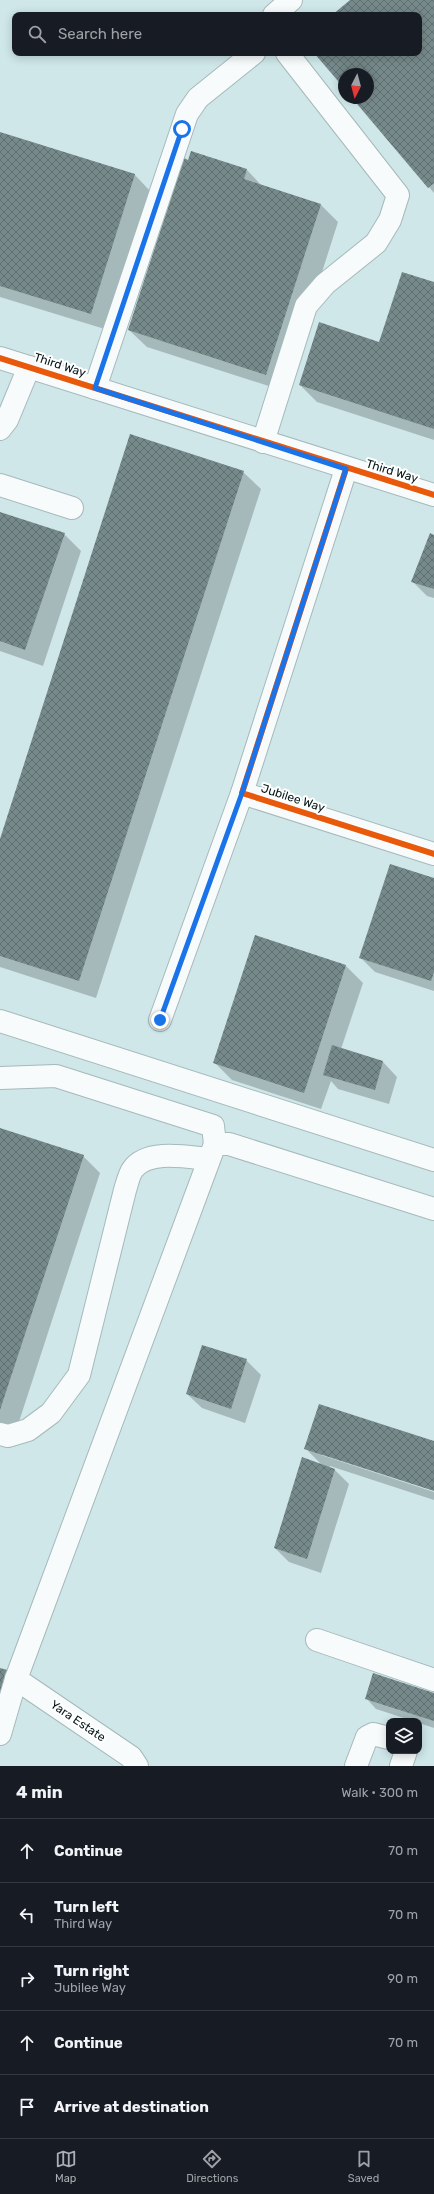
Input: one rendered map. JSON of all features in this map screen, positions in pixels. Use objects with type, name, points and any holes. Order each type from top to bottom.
[{"type":"street","points":[[277,12],[291,0]]},
{"type":"street","points":[[95,388],[187,114],[198,98],[250,56]]},
{"type":"street","points":[[263,442],[306,306],[325,284],[376,243],[390,220],[398,195],[289,56]]},
{"type":"street","name":"Third Way","points":[[0,358],[346,469],[434,495]]},
{"type":"street","points":[[0,429],[7,420],[29,367]]},
{"type":"street","name":"Jubilee Way","points":[[346,469],[242,793],[434,854]]},
{"type":"street","points":[[0,486],[72,508]]},
{"type":"street","points":[[160,1020],[242,793]]},
{"type":"street","points":[[0,1021],[434,1160]]},
{"type":"street","points":[[0,1078],[56,1076],[212,1126],[212,1151],[16,1679],[0,1734]]},
{"type":"street","points":[[0,1434],[8,1436],[28,1430],[51,1413],[79,1375],[125,1190],[133,1168],[150,1158],[212,1151],[229,1144],[434,1210]]},
{"type":"street","points":[[317,1640],[434,1680]]},
{"type":"street","name":"Yara Estate","points":[[16,1679],[131,1757],[137,1766]]},
{"type":"street","points":[[356,1766],[367,1738],[373,1734],[386,1737]]},
{"type":"street","points":[[401,1766],[405,1754]]},
{"type":"building","points":[[350,0],[434,0],[434,183],[428,188],[357,104],[374,104],[374,68],[338,68],[338,81],[317,56],[422,56],[422,12],[336,12]]},
{"type":"building","points":[[0,132],[135,174],[91,314],[0,286]]},
{"type":"building","points":[[191,151],[247,169],[244,179],[321,204],[266,375],[128,330],[184,158],[188,160]]},
{"type":"building","points":[[402,272],[434,282],[434,429],[299,385],[319,322],[379,342]]},
{"type":"building","points":[[130,434],[244,471],[79,981],[0,956],[0,839]]},
{"type":"building","points":[[0,512],[65,533],[25,650],[0,641]]},
{"type":"building","points":[[430,533],[434,535],[434,589],[411,582]]},
{"type":"building","points":[[390,864],[434,878],[434,972],[431,981],[359,958]]},
{"type":"building","points":[[255,935],[346,965],[304,1093],[213,1063]]},
{"type":"building","points":[[332,1045],[383,1061],[375,1090],[323,1075]]},
{"type":"building","points":[[0,1128],[84,1155],[0,1410]]},
{"type":"building","points":[[202,1345],[247,1359],[231,1409],[186,1394]]},
{"type":"building","points":[[319,1404],[434,1441],[434,1491],[304,1449]]},
{"type":"building","points":[[302,1457],[335,1469],[307,1559],[274,1548]]},
{"type":"building","points":[[0,1668],[11,1671],[0,1707]]},
{"type":"building","points":[[373,1673],[434,1693],[434,1721],[365,1699]]},
{"type":"cycle path","points":[[0,358],[434,495]]},
{"type":"cycle path","points":[[346,469],[242,793],[434,854]]},
{"type":"route","points":[[160,1020],[242,793],[346,469],[95,388],[182,129]]}]
